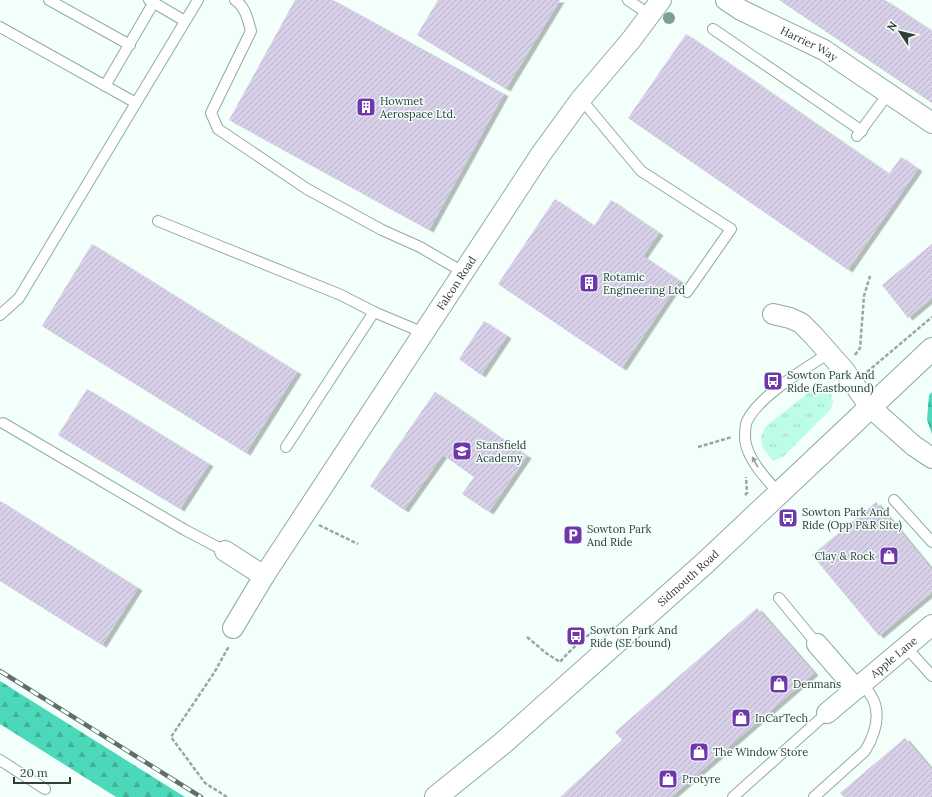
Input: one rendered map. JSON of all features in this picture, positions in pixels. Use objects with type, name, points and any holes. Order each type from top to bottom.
[{"type":"street","name":"Harrier Way","points":[[726,0],[741,10],[824,50],[932,123]]},
{"type":"street","name":"Falcon Road","points":[[233,628],[264,576],[541,154],[581,99],[656,7]]},
{"type":"street","points":[[773,314],[790,318],[801,323],[828,352],[847,365],[870,407],[914,446],[932,458]]},
{"type":"street","name":"Sidmouth Road","points":[[436,797],[503,743],[705,564],[932,349]]},
{"type":"street","points":[[225,551],[264,576]]},
{"type":"street","name":"Apple Lane","points":[[827,713],[932,625]]},
{"type":"street","points":[[817,644],[859,686]]},
{"type":"lane","points":[[49,0],[130,45]]},
{"type":"lane","points":[[0,315],[19,298],[198,0]]},
{"type":"lane","points":[[235,0],[239,2],[247,17],[251,31],[211,113],[218,129],[307,189],[382,230],[420,247],[463,272]]},
{"type":"lane","points":[[628,0],[656,7]]},
{"type":"lane","points":[[105,86],[130,45],[151,1],[185,20]]},
{"type":"lane","points":[[0,26],[136,104]]},
{"type":"lane","points":[[713,29],[859,134],[888,94]]},
{"type":"lane","points":[[581,99],[641,171],[731,229],[687,292]]},
{"type":"lane","points":[[158,221],[341,295],[374,312],[424,332]]},
{"type":"lane","points":[[286,447],[374,312]]},
{"type":"lane","points":[[779,493],[760,473],[750,453],[745,440],[746,423],[754,409],[772,393],[828,352]]},
{"type":"lane","points":[[3,423],[185,530],[225,551]]},
{"type":"lane","points":[[894,500],[932,542]]},
{"type":"lane","points":[[779,598],[817,644]]},
{"type":"lane","points":[[906,647],[932,676]]},
{"type":"lane","points":[[814,797],[865,751],[871,742],[875,730],[876,716],[874,701],[859,686]]},
{"type":"lane","points":[[733,797],[827,713]]},
{"type":"lane","points":[[0,760],[45,789]]},
{"type":"path","points":[[870,276],[864,296],[860,348],[847,365],[867,373],[932,317]]},
{"type":"path","points":[[698,447],[746,433]]},
{"type":"path","points":[[742,498],[747,493],[747,479],[745,472]]},
{"type":"path","points":[[303,516],[358,544]]},
{"type":"path","points":[[527,637],[546,653],[560,662],[567,653],[588,635],[602,626]]},
{"type":"path","points":[[227,797],[205,783],[172,737],[214,673],[232,642],[233,628]]},
{"type":"green space","points":[[814,388],[830,392],[833,401],[831,409],[784,456],[773,461],[763,448],[761,437],[765,427]]},
{"type":"green space","points":[[932,392],[932,434],[927,420],[929,395]]},
{"type":"green space","points":[[0,681],[185,797],[116,797],[0,724]]},
{"type":"building","name":"Howmet Aerospace Ltd.","points":[[295,0],[333,0],[504,94],[429,230],[229,120]]},
{"type":"building","points":[[438,0],[560,0],[506,89],[417,35]]},
{"type":"building","points":[[779,0],[885,0],[932,31],[932,103]]},
{"type":"building","points":[[686,34],[889,174],[901,157],[918,169],[848,270],[628,118]]},
{"type":"building","name":"Rotamic Engineering Ltd","points":[[555,199],[594,226],[611,200],[659,233],[643,256],[680,281],[622,368],[498,284]]},
{"type":"building","points":[[92,244],[297,372],[246,453],[42,326]]},
{"type":"building","points":[[932,244],[932,298],[908,318],[882,285]]},
{"type":"building","points":[[484,321],[507,336],[481,375],[459,359]]},
{"type":"building","points":[[87,389],[209,464],[180,509],[58,435]]},
{"type":"building","points":[[435,392],[527,456],[489,512],[462,494],[474,477],[443,455],[404,510],[370,486]]},
{"type":"building","points":[[0,501],[138,588],[102,645],[0,581]]},
{"type":"building","points":[[876,502],[932,570],[932,592],[879,636],[812,555]]},
{"type":"building","points":[[757,608],[814,673],[671,797],[560,797],[622,740],[615,732]]},
{"type":"building","points":[[905,738],[932,770],[932,797],[844,797],[840,793]]},
{"type":"railway","points":[[0,671],[201,797]]},
{"type":"place","name":"Howmet Aerospace Ltd.","points":[[366,107]]},
{"type":"place","name":"Rotamic Engineering Ltd","points":[[589,283]]},
{"type":"place","name":"Sowton Park And Ride (Eastbound)","points":[[773,381]]},
{"type":"place","name":"Stansfield Academy","points":[[462,451]]},
{"type":"place","name":"Sowton Park And Ride (Opp P&R Site)","points":[[788,518]]},
{"type":"place","name":"Sowton Park And Ride","points":[[573,535]]},
{"type":"place","name":"Clay & Rock","points":[[889,556]]},
{"type":"place","name":"Sowton Park And Ride (SE bound)","points":[[576,636]]},
{"type":"place","name":"Denmans","points":[[779,684]]},
{"type":"place","name":"InCarTech","points":[[741,718]]},
{"type":"place","name":"The Window Store","points":[[699,752]]},
{"type":"place","name":"Protyre","points":[[668,779]]}]
